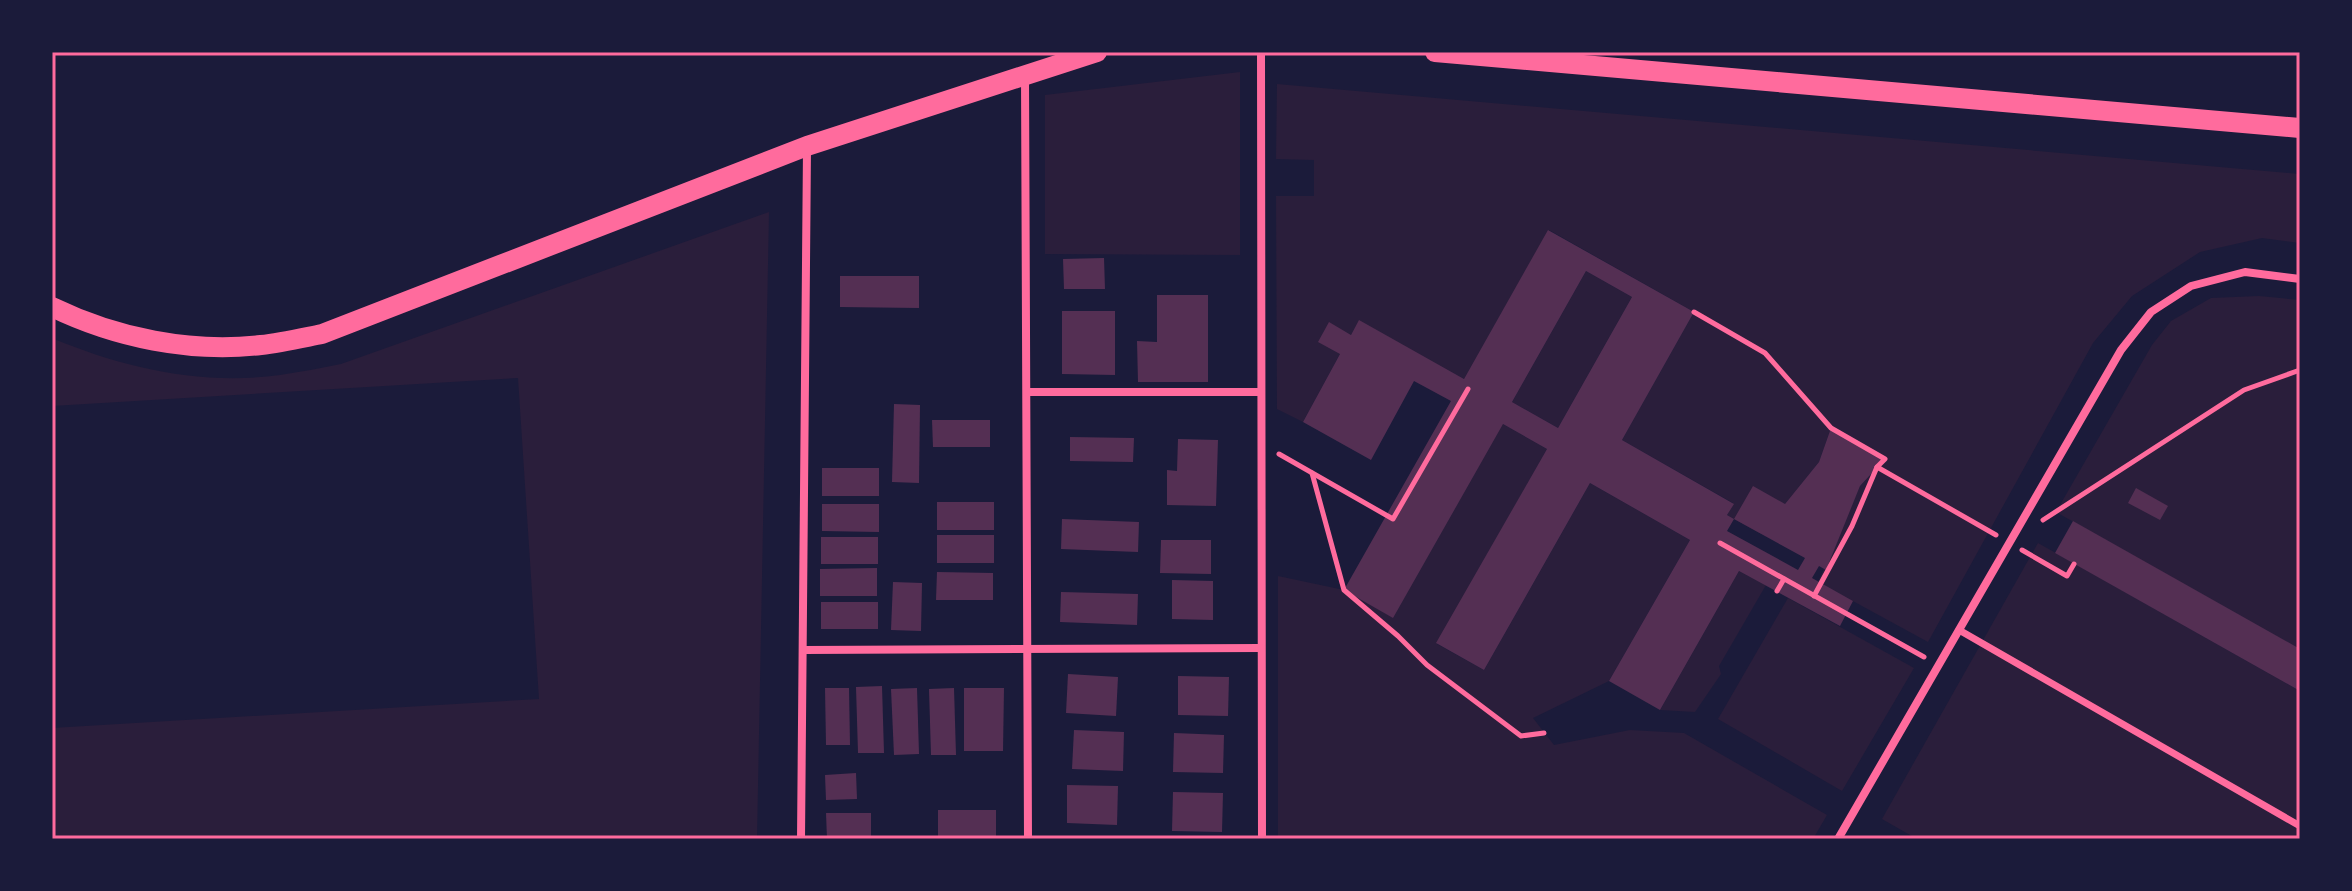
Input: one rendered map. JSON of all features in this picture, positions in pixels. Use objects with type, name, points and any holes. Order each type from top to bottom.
[{"type":"main road","points":[[52,307],[79,320],[138,338],[199,347],[261,345],[322,334],[807,146],[1097,52]]},
{"type":"main road","points":[[1435,52],[2300,128]]},
{"type":"street","points":[[1261,52],[1262,839]]},
{"type":"street","points":[[1025,75],[1028,839]]},
{"type":"street","points":[[801,839],[807,146]]},
{"type":"street","points":[[1838,839],[2121,350],[2151,312],[2191,286],[2245,272],[2300,279]]},
{"type":"street","points":[[1027,392],[1261,392]]},
{"type":"street","points":[[1959,630],[2300,826]]},
{"type":"street","points":[[803,650],[1261,648]]},
{"type":"path","points":[[1694,312],[1765,353],[1831,428],[1885,459],[1877,467],[1852,526],[1814,596]]},
{"type":"path","points":[[2009,542],[2244,390],[2300,370]]},
{"type":"path","points":[[1260,444],[1393,519],[1468,389]]},
{"type":"path","points":[[1877,467],[2067,576],[2074,564]]},
{"type":"path","points":[[1312,473],[1344,590],[1427,665],[1521,736],[1544,733]]},
{"type":"path","points":[[1720,543],[1938,665]]},
{"type":"path","points":[[1777,591],[1784,579]]},
{"type":"shaded area","points":[[1240,72],[1240,255],[1045,254],[1045,95]]},
{"type":"shaded area","points":[[1277,84],[2300,174],[2300,243],[2262,238],[2200,252],[2132,296],[2093,343],[1928,642],[1818,582],[1860,486],[1885,460],[1831,428],[1819,462],[1761,534],[1727,515],[1733,503],[1622,440],[1694,312],[1549,230],[1464,379],[1359,321],[1351,335],[1329,323],[1340,354],[1303,422],[1277,409],[1276,196],[1314,196],[1314,160],[1276,159]]},
{"type":"shaded area","points":[[769,212],[757,839],[52,839],[52,728],[539,699],[518,378],[52,406],[52,338],[135,366],[192,376],[251,378],[303,371],[341,364]]},
{"type":"shaded area","points":[[1586,271],[1632,297],[1558,428],[1512,402]]},
{"type":"shaded area","points":[[2259,296],[2300,300],[2300,650],[2056,512],[2152,345],[2171,321],[2211,298]]},
{"type":"shaded area","points":[[1503,424],[1547,449],[1437,644],[1484,670],[1590,483],[1690,540],[1609,681],[1533,718],[1554,745],[1630,730],[1684,733],[1827,815],[1813,839],[1278,839],[1278,576],[1344,590]]},
{"type":"shaded area","points":[[2038,543],[2300,691],[2300,839],[1917,839],[1882,819]]},
{"type":"shaded area","points":[[1739,571],[1766,585],[1719,666],[1721,674],[1695,712],[1660,710]]},
{"type":"shaded area","points":[[1788,598],[1914,668],[1842,791],[1718,719]]},
{"type":"building","points":[[1548,230],[1694,312],[1622,440],[1734,504],[1727,515],[1734,519],[1753,486],[1785,504],[1819,462],[1831,428],[1885,459],[1860,486],[1826,570],[1819,566],[1812,578],[1853,601],[1840,626],[1739,571],[1660,710],[1609,681],[1690,540],[1590,483],[1484,670],[1436,643],[1547,449],[1503,424],[1393,618],[1344,590],[1451,401],[1414,381],[1371,460],[1303,422],[1340,354],[1318,342],[1329,322],[1351,335],[1359,320],[1464,379]],"holes":[[[1586,271],[1632,297],[1558,428],[1512,402]],[[1734,519],[1805,558],[1798,570],[1727,531]]]},
{"type":"building","points":[[1104,258],[1105,289],[1064,289],[1063,259]]},
{"type":"building","points":[[840,276],[919,276],[919,308],[840,307]]},
{"type":"building","points":[[1157,295],[1208,295],[1208,382],[1138,382],[1137,341],[1157,342]]},
{"type":"building","points":[[1062,311],[1115,311],[1115,375],[1062,374]]},
{"type":"building","points":[[894,404],[920,405],[919,483],[892,482]]},
{"type":"building","points":[[932,420],[990,420],[990,447],[933,447]]},
{"type":"building","points":[[1070,437],[1134,438],[1133,462],[1070,461]]},
{"type":"building","points":[[1178,439],[1218,440],[1216,506],[1167,505],[1167,470],[1177,471]]},
{"type":"building","points":[[822,468],[879,468],[879,496],[822,496]]},
{"type":"building","points":[[2136,488],[2168,506],[2160,520],[2128,503]]},
{"type":"building","points":[[937,502],[994,502],[994,530],[937,530]]},
{"type":"building","points":[[822,504],[879,504],[879,532],[822,531]]},
{"type":"building","points":[[1062,519],[1139,522],[1138,552],[1061,549]]},
{"type":"building","points":[[2073,521],[2300,649],[2300,691],[2055,553]]},
{"type":"building","points":[[937,535],[994,535],[994,563],[937,563]]},
{"type":"building","points":[[821,537],[878,537],[878,564],[821,564]]},
{"type":"building","points":[[1161,540],[1211,540],[1211,574],[1160,573]]},
{"type":"building","points":[[877,568],[877,596],[820,596],[820,569]]},
{"type":"building","points":[[937,572],[993,573],[993,600],[936,600]]},
{"type":"building","points":[[1172,580],[1213,581],[1213,620],[1172,619]]},
{"type":"building","points":[[893,582],[922,583],[921,631],[891,630]]},
{"type":"building","points":[[1061,592],[1138,594],[1137,625],[1060,622]]},
{"type":"building","points":[[821,602],[878,602],[878,629],[821,629]]},
{"type":"building","points":[[1068,674],[1118,677],[1116,716],[1066,713]]},
{"type":"building","points":[[1178,676],[1229,677],[1228,716],[1178,715]]},
{"type":"building","points":[[882,686],[884,753],[858,753],[856,687]]},
{"type":"building","points":[[825,688],[849,688],[850,745],[826,745]]},
{"type":"building","points":[[917,688],[919,754],[894,755],[891,689]]},
{"type":"building","points":[[954,688],[956,755],[931,755],[929,689]]},
{"type":"building","points":[[964,688],[1004,688],[1003,751],[964,751]]},
{"type":"building","points":[[1074,730],[1124,732],[1123,771],[1072,769]]},
{"type":"building","points":[[1174,733],[1224,735],[1223,773],[1173,772]]},
{"type":"building","points":[[856,773],[857,799],[826,800],[825,775]]},
{"type":"building","points":[[1067,785],[1118,786],[1117,825],[1067,823]]},
{"type":"building","points":[[1173,792],[1223,793],[1222,832],[1172,831]]},
{"type":"building","points":[[938,810],[996,810],[996,837],[938,836]]},
{"type":"building","points":[[826,813],[871,813],[871,839],[827,839]]}]
